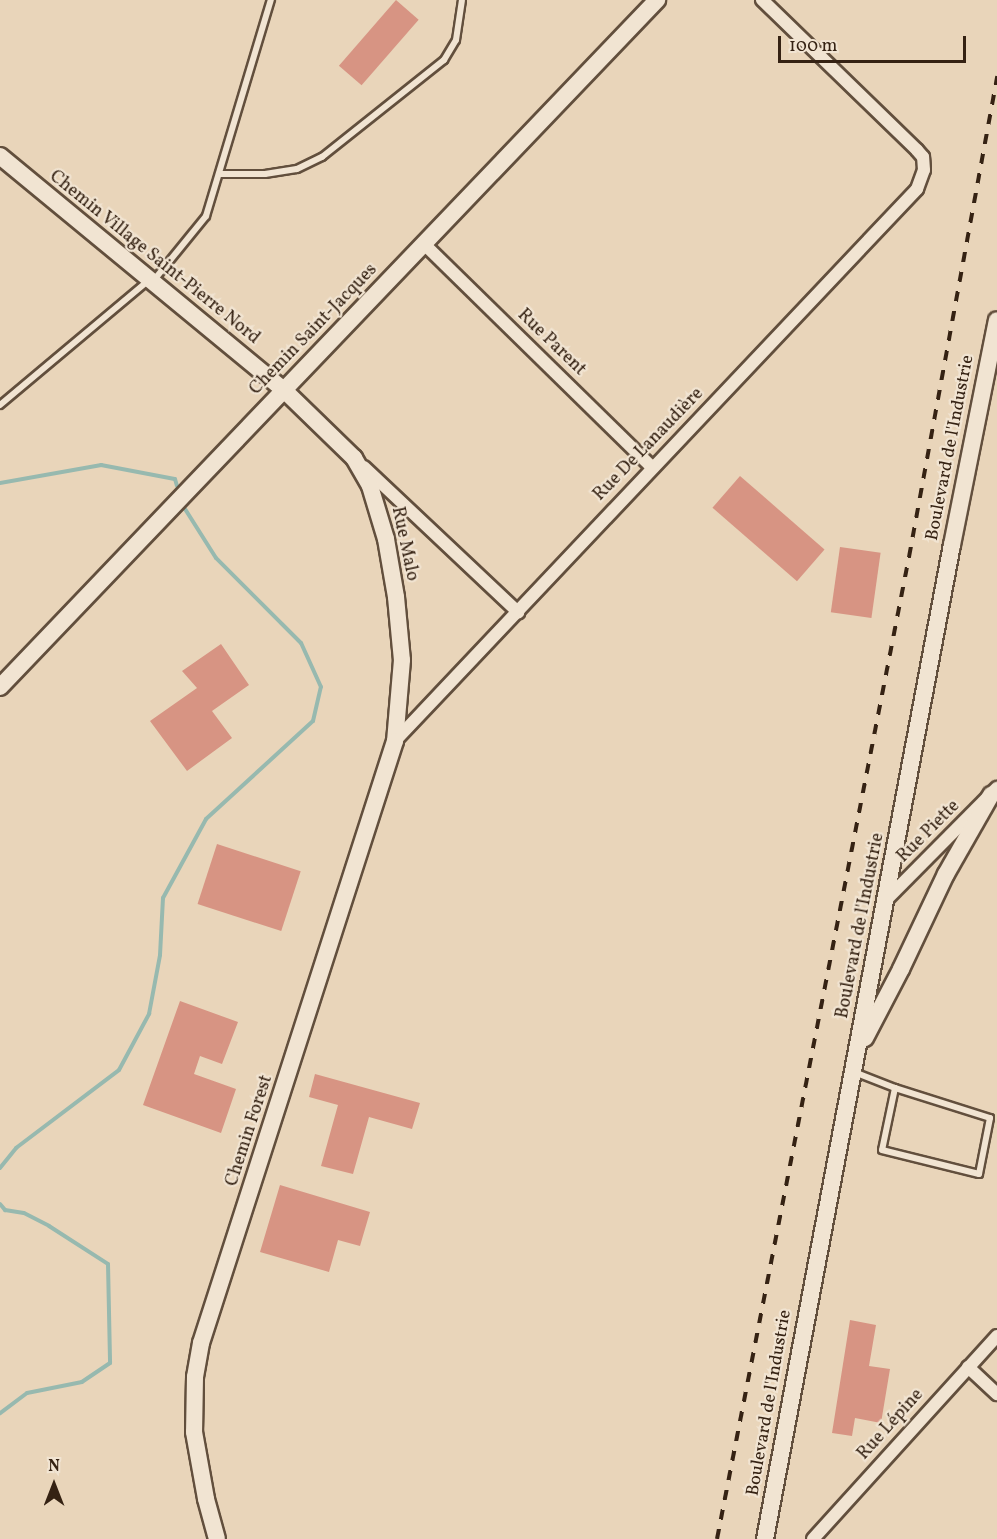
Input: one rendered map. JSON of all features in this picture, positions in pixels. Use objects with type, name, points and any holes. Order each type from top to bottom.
[{"type":"street","name":"Chemin Saint-Jacques","points":[[0,687],[657,0]]},
{"type":"street","name":"Rue De Lanaudière","points":[[395,741],[917,189],[924,170],[923,157],[762,0]]},
{"type":"street","name":"Chemin Village Saint-Pierre Nord","points":[[0,156],[284,390]]},
{"type":"street","name":"Rue Parent","points":[[424,244],[652,467]]},
{"type":"street","name":"Boulevard de l'Industrie","points":[[765,1539],[886,900],[992,374],[997,320]]},
{"type":"street","name":"Rue Malo","points":[[284,390],[354,458],[373,495],[386,539],[396,597],[402,660],[395,741]]},
{"type":"street","points":[[354,458],[518,612]]},
{"type":"street","name":"Chemin Forest","points":[[217,1539],[206,1499],[194,1432],[195,1377],[201,1344],[395,741]]},
{"type":"street","name":"Rue Piette","points":[[886,900],[994,792]]},
{"type":"street","points":[[856,1055],[901,969],[946,874],[994,792]]},
{"type":"street","name":"Rue Lépine","points":[[813,1539],[997,1336]]},
{"type":"street","points":[[968,1367],[997,1394]]},
{"type":"lane","points":[[0,405],[152,280],[206,216],[271,0]]},
{"type":"lane","points":[[219,174],[265,174],[297,169],[322,157],[444,60],[456,40],[462,0]]},
{"type":"lane","points":[[853,1072],[990,1118],[980,1174],[882,1150],[895,1088]]},
{"type":"building","points":[[396,0],[419,20],[362,85],[339,66]]},
{"type":"building","points":[[740,476],[825,549],[797,581],[712,508]]},
{"type":"building","points":[[840,547],[881,553],[871,618],[831,612]]},
{"type":"building","points":[[221,644],[249,685],[212,711],[232,738],[187,771],[150,721],[197,688],[182,671]]},
{"type":"building","points":[[217,844],[301,871],[281,931],[198,904]]},
{"type":"building","points":[[180,1001],[238,1022],[222,1064],[200,1056],[194,1074],[236,1089],[221,1133],[143,1105]]},
{"type":"building","points":[[315,1074],[420,1103],[412,1129],[369,1117],[353,1174],[321,1166],[338,1105],[309,1097]]},
{"type":"building","points":[[280,1185],[370,1212],[360,1246],[338,1240],[329,1272],[260,1252]]},
{"type":"building","points":[[850,1320],[876,1325],[869,1366],[890,1369],[881,1423],[855,1418],[852,1436],[832,1433]]},
{"type":"waterway","points":[[0,483],[101,465],[175,479],[177,486]]},
{"type":"waterway","points":[[0,1168],[16,1148],[119,1070],[149,1014],[160,955],[163,898],[206,819],[313,721],[321,687],[301,643],[216,558],[185,509]]},
{"type":"waterway","points":[[0,1204],[5,1210],[24,1213],[49,1226],[108,1264],[110,1363],[82,1382],[27,1393],[0,1413]]},
{"type":"railway","points":[[717,1539],[909,557],[997,76]]}]
